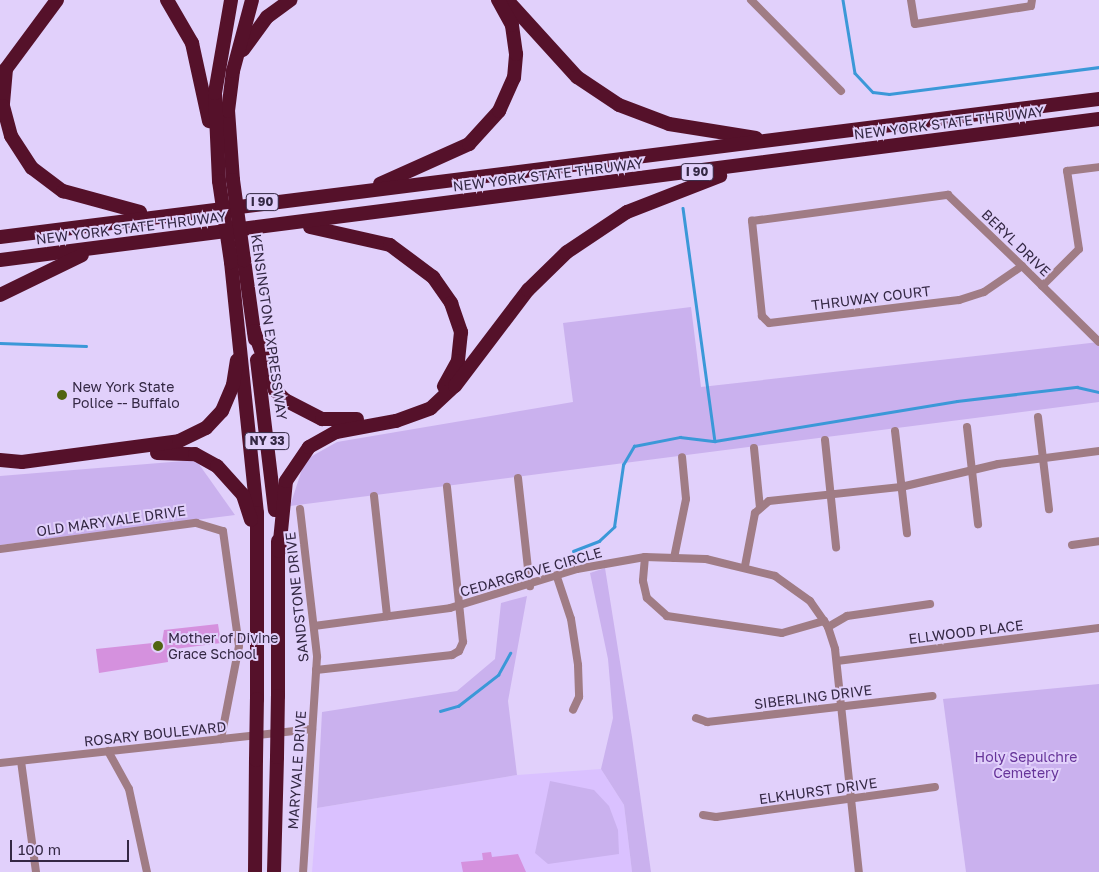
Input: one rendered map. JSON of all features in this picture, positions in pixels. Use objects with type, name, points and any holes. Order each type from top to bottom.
[{"type":"highway","points":[[0,58],[46,0]]},
{"type":"highway","points":[[57,0],[13,54],[3,79],[3,106],[18,152],[46,180],[82,199],[163,214]]},
{"type":"highway","points":[[167,0],[192,43],[223,176]]},
{"type":"highway","name":"KENSINGTON EXPRESSWAY","points":[[231,0],[215,93],[223,176],[237,261],[254,331],[279,551],[274,872]]},
{"type":"highway","name":"KENSINGTON EXPRESSWAY","points":[[223,176],[233,71],[252,0]]},
{"type":"highway","points":[[233,71],[254,33],[290,0]]},
{"type":"highway","points":[[360,192],[453,154],[491,123],[508,96],[516,64],[512,25],[498,0]]},
{"type":"highway","points":[[507,0],[577,77],[618,105],[694,130],[779,140]]},
{"type":"highway","name":"NEW YORK STATE THRUWAY","points":[[0,237],[163,214],[360,192],[1099,99]]},
{"type":"highway","name":"NEW YORK STATE THRUWAY","points":[[0,260],[296,224],[1099,120]]},
{"type":"highway","points":[[279,551],[286,481],[308,447],[336,432],[396,422],[431,408],[455,386],[528,290],[567,252],[627,212],[668,192],[755,164]]},
{"type":"highway","points":[[254,331],[275,390],[295,408],[322,420],[409,411],[442,389],[458,361],[457,316],[443,290],[420,265],[390,245],[296,224]]},
{"type":"highway","points":[[0,295],[44,270],[107,246]]},
{"type":"highway","name":"KENSINGTON EXPRESSWAY","points":[[237,261],[240,332],[257,540],[255,872]]},
{"type":"highway","points":[[0,460],[22,462],[165,444],[195,434],[218,416],[228,400],[240,332]]},
{"type":"highway","points":[[0,467],[171,452],[195,454],[217,466],[236,484],[257,540]]},
{"type":"street","points":[[751,0],[841,91]]},
{"type":"street","points":[[911,0],[915,24],[1031,6],[1032,0]]},
{"type":"street","points":[[1042,286],[1078,249],[1068,171],[1099,167]]},
{"type":"street","name":"BERYL DRIVE","points":[[758,270],[752,221],[948,195],[1099,342]]},
{"type":"street","name":"THRUWAY COURT","points":[[758,270],[762,316],[769,323],[959,300],[984,292],[1022,266]]},
{"type":"street","points":[[1038,418],[1049,509]]},
{"type":"street","points":[[967,426],[978,524]]},
{"type":"street","points":[[895,432],[907,533]]},
{"type":"street","points":[[825,440],[836,547]]},
{"type":"street","points":[[754,448],[760,508]]},
{"type":"street","points":[[745,566],[755,513],[769,501],[831,496],[902,487],[1043,458],[1099,451]]},
{"type":"street","points":[[674,558],[686,499],[682,457]]},
{"type":"street","points":[[518,478],[530,586]]},
{"type":"street","name":"SANDSTONE DRIVE","points":[[300,509],[314,626],[316,670],[452,655],[463,642],[446,487]]},
{"type":"street","points":[[374,496],[387,616]]},
{"type":"street","name":"OLD MARYVALE DRIVE","points":[[0,549],[196,523],[223,531],[239,646],[221,739]]},
{"type":"street","points":[[1072,545],[1099,541]]},
{"type":"street","points":[[645,557],[643,582],[647,598],[654,609],[667,616],[782,633],[826,624],[848,616],[930,604]]},
{"type":"street","name":"CEDARGROVE CIRCLE","points":[[314,626],[458,605],[557,577],[645,557],[674,558],[745,566],[789,584],[810,601],[826,624],[837,661],[859,872]]},
{"type":"street","points":[[557,577],[571,619],[578,665],[579,697],[573,710]]},
{"type":"street","name":"ELLWOOD PLACE","points":[[837,661],[1099,628]]},
{"type":"street","name":"MARYVALE DRIVE","points":[[303,872],[316,670]]},
{"type":"street","name":"SIBERLING DRIVE","points":[[696,718],[708,722],[933,696]]},
{"type":"street","name":"ROSARY BOULEVARD","points":[[0,763],[312,729]]},
{"type":"street","points":[[108,751],[132,796],[147,872]]},
{"type":"street","points":[[21,761],[36,872]]},
{"type":"street","name":"ELKHURST DRIVE","points":[[703,815],[716,817],[935,787]]},
{"type":"shaded area","points":[[601,769],[624,805],[632,872],[312,872],[317,808],[517,775]]},
{"type":"green space","points":[[691,307],[701,387],[1099,342],[1099,402],[290,506],[305,460],[337,442],[573,402],[563,323]]},
{"type":"green space","points":[[196,460],[235,515],[0,545],[0,476]]},
{"type":"green space","points":[[605,568],[651,872],[632,872],[624,805],[601,769],[613,718],[608,659],[590,573]]},
{"type":"green space","points":[[527,596],[508,701],[517,775],[317,808],[322,712],[457,691],[495,659],[501,603]]},
{"type":"green space","name":"Holy Sepulchre Cemetery","points":[[1099,684],[1099,872],[966,872],[943,699]]},
{"type":"green space","points":[[550,781],[594,790],[609,806],[618,830],[619,854],[548,864],[535,853]]},
{"type":"building","name":"Mother of Divine Grace School","points":[[218,624],[221,643],[167,650],[168,662],[99,673],[96,649],[162,642],[164,630]]},
{"type":"building","points":[[491,852],[492,857],[518,854],[526,872],[463,872],[461,862],[483,860],[482,853]]},
{"type":"waterway","points":[[843,0],[855,73],[873,92],[889,94],[1099,67]]},
{"type":"waterway","points":[[683,208],[715,441]]},
{"type":"waterway","points":[[0,343],[86,346]]},
{"type":"waterway","points":[[573,551],[599,541],[614,527],[623,465],[634,446],[680,437],[715,441],[957,401],[1077,387],[1099,392]]},
{"type":"waterway","points":[[440,711],[458,706],[498,675],[510,653]]},
{"type":"place","name":"New York State Police -- Buffalo","points":[[62,395]]},
{"type":"place","name":"Mother of Divine Grace School","points":[[158,646]]}]
